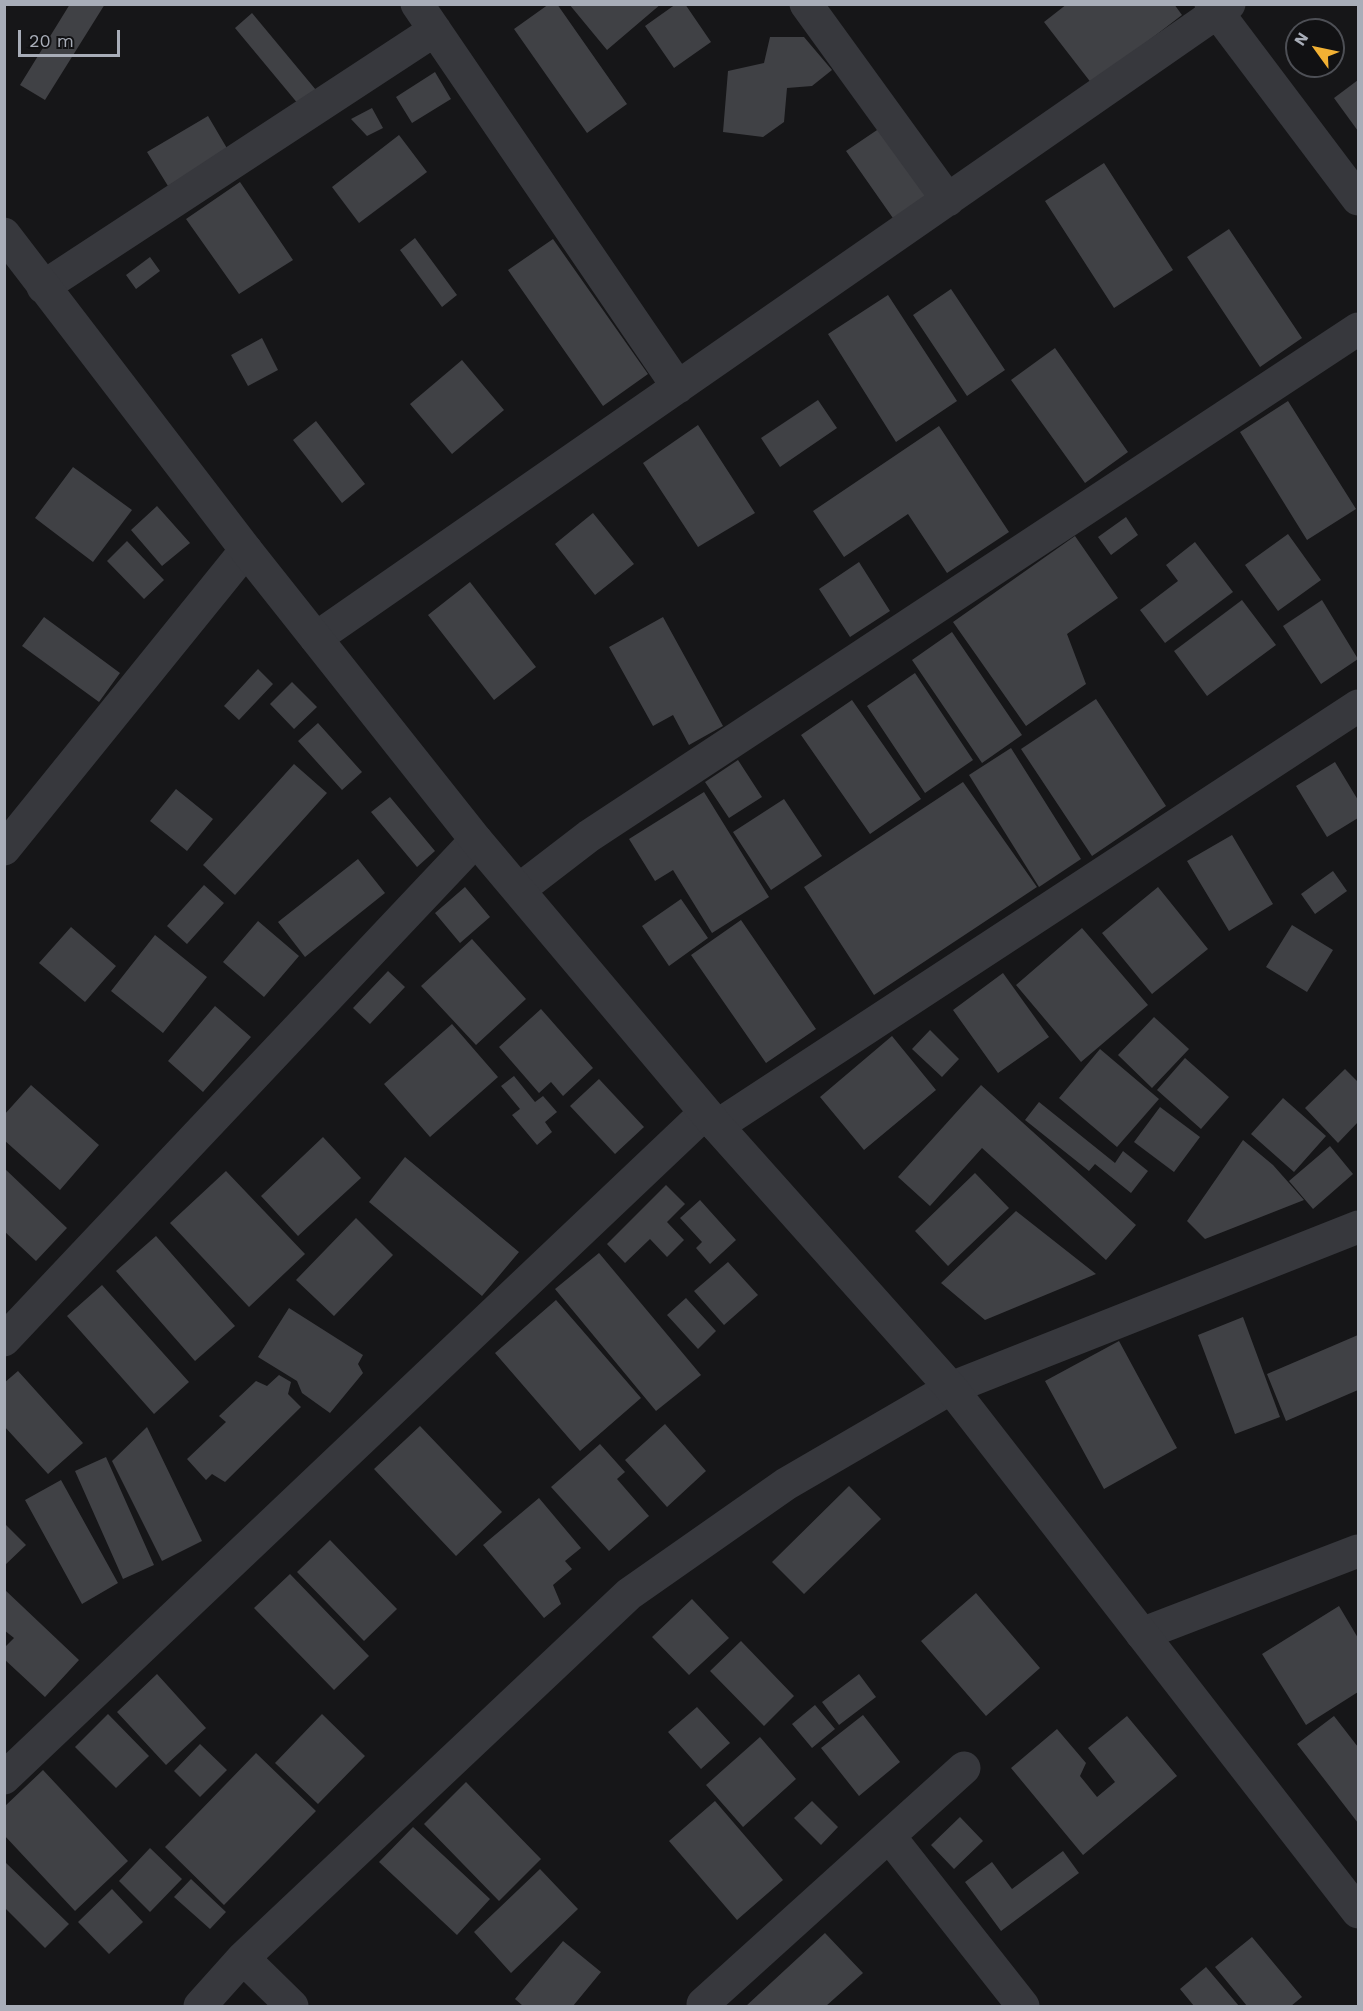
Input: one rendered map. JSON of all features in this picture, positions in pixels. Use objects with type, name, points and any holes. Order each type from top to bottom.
[{"type":"street","points":[[806,4],[948,200]]},
{"type":"street","points":[[316,638],[948,200],[1219,7],[1359,199]]},
{"type":"street","points":[[43,287],[426,17],[678,387]]},
{"type":"street","points":[[4,234],[246,550],[476,840],[520,889],[711,1119],[951,1388],[1142,1634],[1354,1898]]},
{"type":"street","points":[[520,889],[589,836],[1359,330]]},
{"type":"street","points":[[4,849],[246,550]]},
{"type":"street","points":[[4,1778],[711,1119],[1359,706]]},
{"type":"street","points":[[4,1340],[476,840]]},
{"type":"street","points":[[200,2007],[243,1958],[629,1594],[786,1484],[951,1388],[1359,1227]]},
{"type":"street","points":[[1142,1634],[1359,1551]]},
{"type":"street","points":[[703,2004],[964,1768]]},
{"type":"street","points":[[889,1836],[1023,2007]]},
{"type":"street","points":[[243,1958],[292,2007]]},
{"type":"building","points":[[70,4],[105,4],[45,100],[20,85]]},
{"type":"building","points":[[549,4],[557,4],[627,104],[587,133],[514,29]]},
{"type":"building","points":[[569,4],[661,4],[607,50]]},
{"type":"building","points":[[676,4],[685,4],[711,42],[674,68],[645,26]]},
{"type":"building","points":[[1067,4],[1174,4],[1182,15],[1092,84],[1044,22]]},
{"type":"building","points":[[252,13],[316,90],[299,105],[235,28]]},
{"type":"building","points":[[770,37],[804,37],[832,70],[812,86],[787,88],[784,122],[763,137],[723,132],[728,71],[764,63]]},
{"type":"building","points":[[435,72],[451,99],[412,123],[396,97]]},
{"type":"building","points":[[1358,80],[1358,131],[1334,98]]},
{"type":"building","points":[[372,108],[383,128],[367,136],[351,119]]},
{"type":"building","points":[[208,116],[228,150],[168,186],[147,152]]},
{"type":"building","points":[[880,128],[928,199],[895,221],[846,151]]},
{"type":"building","points":[[399,135],[427,172],[359,223],[332,187]]},
{"type":"building","points":[[1104,163],[1173,270],[1114,308],[1045,201]]},
{"type":"building","points":[[240,182],[293,260],[239,294],[186,219]]},
{"type":"building","points":[[1229,229],[1302,338],[1260,367],[1187,257]]},
{"type":"building","points":[[415,238],[457,295],[442,307],[400,250]]},
{"type":"building","points":[[553,239],[648,374],[603,406],[508,270]]},
{"type":"building","points":[[150,257],[160,271],[136,289],[126,275]]},
{"type":"building","points":[[951,289],[1005,370],[967,396],[913,315]]},
{"type":"building","points":[[888,295],[957,401],[896,442],[828,334]]},
{"type":"building","points":[[262,338],[278,370],[248,386],[231,355]]},
{"type":"building","points":[[1055,348],[1128,452],[1085,483],[1011,380]]},
{"type":"building","points":[[462,360],[504,410],[452,454],[410,404]]},
{"type":"building","points":[[818,400],[837,428],[780,467],[761,438]]},
{"type":"building","points":[[1288,401],[1356,509],[1307,540],[1240,432]]},
{"type":"building","points":[[316,421],[365,484],[342,503],[293,440]]},
{"type":"building","points":[[698,425],[755,513],[698,547],[643,463]]},
{"type":"building","points":[[939,426],[1009,532],[947,573],[908,514],[844,557],[813,511]]},
{"type":"building","points":[[73,467],[132,510],[93,562],[35,518]]},
{"type":"building","points":[[157,506],[190,543],[162,566],[131,530]]},
{"type":"building","points":[[593,513],[634,564],[595,595],[555,544]]},
{"type":"building","points":[[1126,517],[1138,535],[1111,555],[1098,537]]},
{"type":"building","points":[[1288,534],[1321,580],[1278,611],[1245,565]]},
{"type":"building","points":[[1075,536],[1118,598],[1067,634],[1086,684],[1026,726],[953,622]]},
{"type":"building","points":[[127,541],[164,580],[144,599],[107,561]]},
{"type":"building","points":[[1195,542],[1233,592],[1165,643],[1140,610],[1178,581],[1166,565]]},
{"type":"building","points":[[859,562],[890,611],[850,637],[819,589]]},
{"type":"building","points":[[470,582],[536,667],[494,700],[428,615]]},
{"type":"building","points":[[1242,600],[1276,645],[1207,696],[1174,651]]},
{"type":"building","points":[[1322,600],[1358,659],[1321,684],[1283,626]]},
{"type":"building","points":[[44,617],[120,673],[99,702],[22,646]]},
{"type":"building","points":[[663,617],[723,726],[689,745],[673,715],[653,726],[609,647]]},
{"type":"building","points":[[952,632],[1022,735],[982,763],[912,660]]},
{"type":"building","points":[[258,669],[273,684],[239,720],[224,706]]},
{"type":"building","points":[[915,673],[973,760],[925,793],[867,706]]},
{"type":"building","points":[[292,682],[317,707],[294,729],[270,704]]},
{"type":"building","points":[[1096,699],[1166,806],[1092,856],[1021,749]]},
{"type":"building","points":[[852,700],[921,799],[870,834],[801,735]]},
{"type":"building","points":[[318,723],[362,772],[342,790],[298,741]]},
{"type":"building","points":[[1011,748],[1081,859],[1039,887],[969,775]]},
{"type":"building","points":[[738,760],[762,797],[729,818],[705,782]]},
{"type":"building","points":[[1335,762],[1358,800],[1358,818],[1327,837],[1296,786]]},
{"type":"building","points":[[294,764],[327,793],[235,895],[203,865]]},
{"type":"building","points":[[963,782],[1037,887],[874,995],[804,887]]},
{"type":"building","points":[[176,789],[213,819],[187,851],[150,821]]},
{"type":"building","points":[[704,792],[769,897],[712,933],[673,870],[655,881],[629,839]]},
{"type":"building","points":[[390,797],[435,851],[417,867],[371,812]]},
{"type":"building","points":[[784,799],[822,856],[771,890],[733,832]]},
{"type":"building","points":[[1232,835],[1273,904],[1229,931],[1187,861]]},
{"type":"building","points":[[358,859],[385,893],[305,957],[278,922]]},
{"type":"building","points":[[1333,871],[1347,891],[1315,914],[1301,894]]},
{"type":"building","points":[[204,885],[224,903],[187,944],[167,926]]},
{"type":"building","points":[[465,887],[490,917],[460,943],[435,913]]},
{"type":"building","points":[[1158,887],[1208,949],[1152,994],[1102,933]]},
{"type":"building","points":[[681,899],[708,938],[669,966],[642,926]]},
{"type":"building","points":[[741,920],[816,1029],[766,1063],[691,955]]},
{"type":"building","points":[[258,921],[299,956],[264,997],[223,962]]},
{"type":"building","points":[[1292,925],[1333,950],[1307,992],[1266,967]]},
{"type":"building","points":[[71,927],[116,966],[85,1002],[39,963]]},
{"type":"building","points":[[1082,928],[1148,1005],[1081,1062],[1016,985]]},
{"type":"building","points":[[155,935],[207,977],[163,1033],[111,991]]},
{"type":"building","points":[[472,939],[526,999],[476,1045],[421,986]]},
{"type":"building","points":[[388,971],[405,987],[370,1024],[353,1008]]},
{"type":"building","points":[[1003,973],[1049,1037],[998,1073],[953,1010]]},
{"type":"building","points":[[215,1006],[251,1037],[203,1092],[168,1061]]},
{"type":"building","points":[[541,1009],[593,1068],[563,1096],[551,1082],[539,1093],[499,1047]]},
{"type":"building","points":[[1154,1017],[1189,1049],[1152,1088],[1118,1055]]},
{"type":"building","points":[[452,1024],[498,1077],[430,1137],[384,1084]]},
{"type":"building","points":[[930,1030],[959,1059],[942,1077],[912,1049]]},
{"type":"building","points":[[892,1036],[936,1090],[864,1150],[820,1097]]},
{"type":"building","points":[[1100,1049],[1159,1099],[1117,1147],[1059,1098]]},
{"type":"building","points":[[1185,1058],[1229,1097],[1201,1129],[1157,1090]]},
{"type":"building","points":[[1345,1069],[1358,1082],[1358,1122],[1338,1143],[1305,1108]]},
{"type":"building","points":[[514,1076],[535,1102],[543,1096],[557,1112],[545,1122],[552,1132],[537,1145],[512,1115],[520,1109],[501,1086]]},
{"type":"building","points":[[599,1079],[644,1127],[615,1154],[570,1106]]},
{"type":"building","points":[[31,1085],[99,1145],[60,1190],[4,1140],[4,1115]]},
{"type":"building","points":[[981,1085],[1136,1225],[1106,1260],[982,1148],[930,1206],[898,1177]]},
{"type":"building","points":[[1283,1098],[1326,1136],[1294,1172],[1251,1134]]},
{"type":"building","points":[[1039,1102],[1115,1163],[1123,1151],[1148,1171],[1131,1193],[1095,1164],[1089,1171],[1025,1120]]},
{"type":"building","points":[[1160,1107],[1200,1137],[1174,1172],[1134,1142]]},
{"type":"building","points":[[323,1137],[361,1178],[298,1236],[261,1196]]},
{"type":"building","points":[[1243,1140],[1273,1165],[1304,1200],[1205,1239],[1187,1221]]},
{"type":"building","points":[[1330,1146],[1353,1174],[1313,1209],[1289,1181]]},
{"type":"building","points":[[405,1157],[519,1252],[482,1296],[369,1202]]},
{"type":"building","points":[[4,1168],[67,1228],[36,1261],[4,1231]]},
{"type":"building","points":[[226,1171],[305,1254],[249,1307],[170,1223]]},
{"type":"building","points":[[975,1173],[1009,1208],[948,1266],[915,1231]]},
{"type":"building","points":[[666,1185],[685,1204],[667,1222],[684,1240],[667,1257],[650,1239],[625,1263],[607,1244]]},
{"type":"building","points":[[700,1200],[736,1240],[710,1264],[696,1248],[702,1242],[680,1218]]},
{"type":"building","points":[[1016,1211],[1096,1274],[985,1320],[941,1283]]},
{"type":"building","points":[[356,1218],[393,1255],[334,1316],[296,1280]]},
{"type":"building","points":[[156,1236],[235,1326],[195,1361],[116,1271]]},
{"type":"building","points":[[599,1253],[701,1375],[656,1411],[555,1289]]},
{"type":"building","points":[[728,1262],[758,1295],[724,1325],[694,1291]]},
{"type":"building","points":[[102,1285],[189,1382],[154,1414],[67,1316]]},
{"type":"building","points":[[686,1298],[716,1331],[698,1349],[667,1315]]},
{"type":"building","points":[[556,1300],[641,1398],[580,1451],[495,1353]]},
{"type":"building","points":[[289,1308],[363,1355],[358,1364],[363,1373],[330,1413],[302,1393],[297,1381],[258,1357]]},
{"type":"building","points":[[1243,1317],[1280,1417],[1235,1434],[1198,1335]]},
{"type":"building","points":[[1358,1335],[1358,1390],[1286,1421],[1267,1374]]},
{"type":"building","points":[[1119,1341],[1177,1448],[1104,1489],[1045,1381]]},
{"type":"building","points":[[18,1371],[83,1443],[48,1474],[4,1426],[4,1383]]},
{"type":"building","points":[[279,1375],[291,1382],[288,1394],[301,1407],[225,1482],[212,1474],[206,1480],[187,1459],[226,1422],[219,1416],[256,1381],[267,1386]]},
{"type":"building","points":[[665,1424],[706,1471],[667,1507],[625,1460]]},
{"type":"building","points":[[420,1426],[502,1512],[456,1556],[374,1469]]},
{"type":"building","points":[[147,1427],[202,1541],[162,1561],[112,1461]]},
{"type":"building","points":[[600,1444],[625,1472],[617,1479],[649,1516],[609,1551],[551,1487]]},
{"type":"building","points":[[106,1457],[154,1565],[123,1579],[75,1471]]},
{"type":"building","points":[[61,1480],[118,1583],[82,1604],[25,1500]]},
{"type":"building","points":[[849,1486],[881,1519],[804,1594],[772,1562]]},
{"type":"building","points":[[539,1498],[581,1548],[565,1561],[572,1569],[553,1585],[561,1604],[544,1618],[483,1545]]},
{"type":"building","points":[[4,1523],[26,1545],[4,1566]]},
{"type":"building","points":[[330,1540],[397,1609],[364,1641],[297,1572]]},
{"type":"building","points":[[290,1574],[369,1656],[334,1690],[254,1608]]},
{"type":"building","points":[[4,1589],[79,1660],[45,1697],[4,1659],[4,1648],[14,1638],[4,1630]]},
{"type":"building","points":[[976,1593],[1040,1668],[986,1716],[921,1641]]},
{"type":"building","points":[[692,1599],[729,1638],[689,1675],[652,1637]]},
{"type":"building","points":[[1339,1606],[1358,1638],[1358,1692],[1306,1725],[1262,1654]]},
{"type":"building","points":[[741,1641],[794,1696],[764,1726],[710,1671]]},
{"type":"building","points":[[157,1674],[206,1728],[166,1765],[117,1712]]},
{"type":"building","points":[[859,1674],[876,1697],[839,1725],[822,1702]]},
{"type":"building","points":[[815,1705],[835,1729],[812,1748],[792,1724]]},
{"type":"building","points":[[697,1707],[730,1743],[701,1769],[668,1732]]},
{"type":"building","points":[[108,1714],[149,1756],[116,1788],[75,1747]]},
{"type":"building","points":[[322,1714],[365,1756],[318,1804],[275,1763]]},
{"type":"building","points":[[863,1715],[900,1762],[859,1796],[821,1748]]},
{"type":"building","points":[[1127,1716],[1177,1776],[1083,1855],[1011,1768],[1057,1729],[1086,1763],[1080,1776],[1097,1797],[1115,1782],[1088,1748]]},
{"type":"building","points":[[1334,1716],[1358,1747],[1358,1823],[1297,1744]]},
{"type":"building","points":[[760,1737],[796,1779],[743,1827],[706,1785]]},
{"type":"building","points":[[200,1744],[227,1770],[200,1797],[174,1771]]},
{"type":"building","points":[[256,1753],[316,1811],[224,1905],[165,1847]]},
{"type":"building","points":[[43,1770],[128,1861],[75,1911],[4,1835],[4,1807]]},
{"type":"building","points":[[466,1782],[541,1859],[499,1901],[424,1824]]},
{"type":"building","points":[[715,1801],[783,1880],[737,1920],[669,1841]]},
{"type":"building","points":[[812,1801],[838,1827],[821,1845],[794,1818]]},
{"type":"building","points":[[960,1817],[983,1841],[954,1869],[931,1845]]},
{"type":"building","points":[[413,1827],[490,1899],[457,1935],[379,1862]]},
{"type":"building","points":[[150,1848],[182,1879],[150,1912],[119,1881]]},
{"type":"building","points":[[1063,1851],[1079,1873],[1001,1931],[965,1882],[992,1862],[1012,1889]]},
{"type":"building","points":[[4,1861],[69,1924],[45,1948],[4,1907]]},
{"type":"building","points":[[540,1869],[578,1909],[511,1973],[474,1932]]},
{"type":"building","points":[[191,1879],[226,1912],[210,1929],[174,1897]]},
{"type":"building","points":[[112,1889],[143,1922],[109,1954],[78,1922]]},
{"type":"building","points":[[825,1933],[863,1973],[826,2006],[746,2006]]},
{"type":"building","points":[[1252,1937],[1302,1997],[1291,2006],[1247,2006],[1215,1967]]},
{"type":"building","points":[[563,1941],[601,1972],[573,2006],[523,2006],[515,1999]]},
{"type":"building","points":[[1206,1967],[1239,2006],[1194,2006],[1180,1989]]}]
